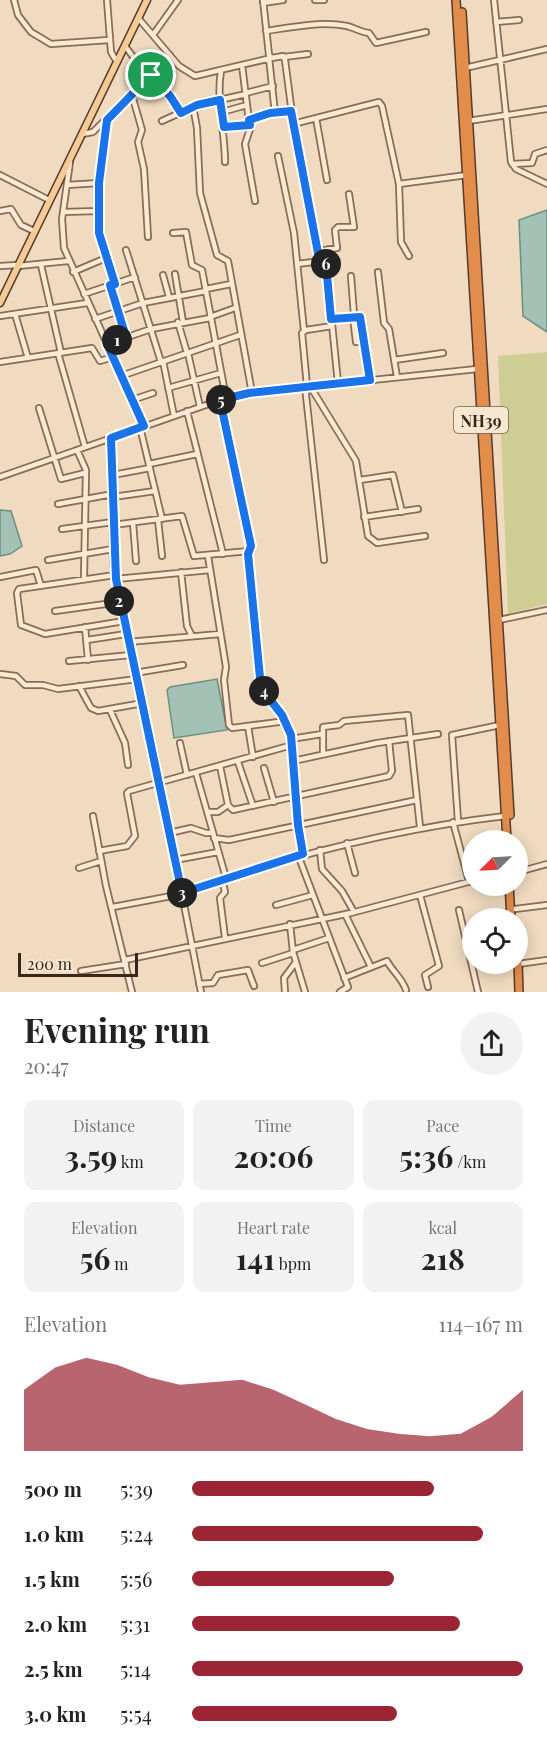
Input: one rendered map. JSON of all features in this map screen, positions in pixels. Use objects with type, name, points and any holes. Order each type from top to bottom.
[{"type":"highway","name":"NH39","points":[[459,0],[499,620],[509,830]]},
{"type":"highway","name":"NH39","points":[[459,0],[477,369],[507,830]]},
{"type":"highway","points":[[516,974],[517,992]]},
{"type":"main road","points":[[0,303],[147,0]]},
{"type":"street","points":[[14,0],[18,15],[31,32],[51,44],[110,40]]},
{"type":"street","points":[[107,0],[111,52],[117,62]]},
{"type":"street","points":[[153,35],[178,0]]},
{"type":"street","points":[[275,113],[263,1],[283,0]]},
{"type":"street","points":[[315,0],[324,0]]},
{"type":"street","points":[[494,0],[512,164],[516,169],[547,184]]},
{"type":"street","points":[[139,19],[170,56],[195,76],[270,58],[308,54]]},
{"type":"street","points":[[496,22],[519,21]]},
{"type":"street","points":[[266,31],[315,24],[346,26],[359,32],[369,33],[376,43],[426,32]]},
{"type":"street","points":[[125,46],[170,96],[181,113]]},
{"type":"street","points":[[465,68],[547,49]]},
{"type":"street","points":[[82,134],[91,134],[107,120],[170,56]]},
{"type":"street","points":[[284,57],[293,124],[318,251],[321,261],[326,265],[338,383]]},
{"type":"street","points":[[242,65],[250,133],[245,144],[255,201]]},
{"type":"street","points":[[221,71],[220,100],[224,127],[225,162]]},
{"type":"street","points":[[162,121],[193,106],[273,86]]},
{"type":"street","points":[[132,95],[142,133],[138,142],[144,169],[148,237]]},
{"type":"street","points":[[293,124],[380,103],[399,184],[401,242],[409,256]]},
{"type":"street","points":[[222,112],[247,105]]},
{"type":"street","points":[[193,106],[197,128],[200,193],[217,255],[228,261],[252,393]]},
{"type":"street","points":[[468,121],[547,109]]},
{"type":"street","points":[[224,127],[291,111]]},
{"type":"street","points":[[315,118],[327,180]]},
{"type":"street","points":[[107,120],[99,183],[99,237],[126,337]]},
{"type":"street","points":[[512,164],[531,163],[535,154],[547,150]]},
{"type":"street","points":[[278,156],[288,195],[297,264],[304,331],[301,339],[324,560]]},
{"type":"street","points":[[70,161],[62,239],[68,261],[113,357],[142,427],[160,519],[162,556]]},
{"type":"street","points":[[0,175],[49,200]]},
{"type":"street","points":[[399,184],[467,175]]},
{"type":"street","points":[[67,185],[99,183]]},
{"type":"street","points":[[318,251],[336,250],[336,229],[354,227],[349,194]]},
{"type":"street","points":[[0,211],[12,209],[21,225],[34,231]]},
{"type":"street","points":[[63,212],[99,211]]},
{"type":"street","points":[[173,233],[186,232],[192,265],[202,269],[226,398]]},
{"type":"street","points":[[126,250],[162,361],[174,416]]},
{"type":"street","points":[[73,272],[106,258]]},
{"type":"street","points":[[0,266],[41,265],[68,261]]},
{"type":"street","points":[[297,264],[321,261]]},
{"type":"street","points":[[41,265],[59,353],[85,447]]},
{"type":"street","points":[[378,272],[384,323],[389,329],[397,377]]},
{"type":"street","points":[[175,274],[180,295],[181,322],[200,407]]},
{"type":"street","points":[[164,275],[169,297]]},
{"type":"street","points":[[351,276],[356,342],[365,341]]},
{"type":"street","points":[[84,294],[135,277]]},
{"type":"street","points":[[95,319],[143,303],[231,284]]},
{"type":"street","points":[[0,316],[87,303]]},
{"type":"street","points":[[107,344],[151,328],[210,317],[235,308]]},
{"type":"street","points":[[15,314],[28,358]]},
{"type":"street","points":[[331,319],[361,318],[370,380]]},
{"type":"street","points":[[304,331],[332,326]]},
{"type":"street","points":[[121,376],[240,335]]},
{"type":"street","points":[[0,362],[92,348],[100,361],[113,357]]},
{"type":"street","points":[[394,360],[443,353]]},
{"type":"street","points":[[0,477],[226,398],[307,386],[477,369]]},
{"type":"street","points":[[168,388],[221,373]]},
{"type":"street","points":[[307,386],[353,454],[360,480],[368,536],[377,543],[425,536]]},
{"type":"street","points":[[132,400],[153,393]]},
{"type":"street","points":[[220,400],[251,546],[249,551],[261,688],[286,721],[291,739],[301,855],[349,990],[340,992]]},
{"type":"street","points":[[39,408],[52,459],[62,480],[86,473]]},
{"type":"street","points":[[187,411],[223,554]]},
{"type":"street","points":[[111,438],[115,577],[170,833],[201,992]]},
{"type":"street","points":[[77,450],[86,473],[84,579]]},
{"type":"street","points":[[113,475],[197,454]]},
{"type":"street","points":[[360,480],[393,475],[402,512]]},
{"type":"street","points":[[58,504],[155,491]]},
{"type":"street","points":[[364,517],[418,509]]},
{"type":"street","points":[[62,529],[183,517],[193,555],[208,556],[249,551]]},
{"type":"street","points":[[133,523],[136,561]]},
{"type":"street","points":[[48,560],[84,552],[113,549]]},
{"type":"street","points":[[208,556],[220,634],[229,725],[232,728],[286,721]]},
{"type":"street","points":[[0,577],[36,570],[41,586]]},
{"type":"street","points":[[124,621],[45,634],[32,627],[22,627],[17,591],[84,579],[210,570]]},
{"type":"street","points":[[181,572],[187,626],[192,636]]},
{"type":"street","points":[[55,611],[120,602]]},
{"type":"street","points":[[499,620],[547,610]]},
{"type":"street","points":[[85,627],[88,660]]},
{"type":"street","points":[[87,640],[126,634]]},
{"type":"street","points":[[128,642],[220,634]]},
{"type":"street","points":[[69,661],[131,655]]},
{"type":"street","points":[[135,673],[183,665]]},
{"type":"street","points":[[0,674],[16,675],[25,685],[43,685],[58,689],[137,679]]},
{"type":"street","points":[[79,686],[91,708],[110,710],[143,703]]},
{"type":"street","points":[[110,710],[125,742],[128,765]]},
{"type":"street","points":[[323,754],[323,727],[339,725],[344,721],[406,714],[410,720],[420,827]]},
{"type":"street","points":[[462,846],[456,822],[452,735],[500,724]]},
{"type":"street","points":[[248,726],[253,757]]},
{"type":"street","points":[[293,761],[388,741],[438,734]]},
{"type":"street","points":[[291,739],[322,735]]},
{"type":"street","points":[[220,766],[228,805],[233,810],[388,776],[392,771],[388,741]]},
{"type":"street","points":[[180,742],[187,775]]},
{"type":"street","points":[[99,851],[128,846],[135,833],[128,792],[292,745]]},
{"type":"street","points":[[238,762],[253,806]]},
{"type":"street","points":[[264,768],[274,802]]},
{"type":"street","points":[[196,773],[224,878],[225,892],[220,898],[225,938]]},
{"type":"street","points":[[170,833],[191,828],[229,840],[417,800]]},
{"type":"street","points":[[208,812],[218,812],[228,805]]},
{"type":"street","points":[[93,816],[101,861],[132,992]]},
{"type":"street","points":[[113,907],[182,893],[224,878],[346,843],[420,827],[505,816]]},
{"type":"street","points":[[346,843],[355,873]]},
{"type":"street","points":[[320,850],[322,869],[342,891],[354,912]]},
{"type":"street","points":[[175,860],[218,852]]},
{"type":"street","points":[[79,868],[101,861]]},
{"type":"street","points":[[528,869],[547,864]]},
{"type":"street","points":[[81,971],[225,938],[354,912],[462,884]]},
{"type":"street","points":[[420,895],[439,965],[425,975],[428,987]]},
{"type":"street","points":[[276,905],[314,896]]},
{"type":"street","points":[[523,908],[547,905]]},
{"type":"street","points":[[459,910],[478,992]]},
{"type":"street","points":[[345,914],[370,967]]},
{"type":"street","points":[[290,924],[293,952],[304,992]]},
{"type":"street","points":[[262,963],[329,938]]},
{"type":"street","points":[[528,962],[547,960]]},
{"type":"street","points":[[345,978],[387,962],[392,971],[403,981],[406,990]]},
{"type":"street","points":[[285,992],[284,978],[296,963]]},
{"type":"street","points":[[199,984],[213,982],[218,975],[248,970],[254,986]]},
{"type":"shaded area","points":[[547,210],[547,332],[523,316],[519,220]]},
{"type":"shaded area","points":[[547,352],[547,604],[508,614],[498,356]]},
{"type":"shaded area","points":[[0,510],[11,511],[22,546],[10,554],[0,556]]},
{"type":"shaded area","points":[[217,679],[227,730],[174,738],[167,690],[170,687]]},
{"type":"route","points":[[151,75],[170,96],[181,113],[193,106],[220,100],[224,127],[250,125],[249,120],[270,113],[279,114],[291,111],[319,258],[326,265],[331,319],[360,317],[370,380],[249,393],[220,400],[251,546],[248,554],[261,688],[275,703],[291,735],[298,825],[303,854],[249,869],[182,893],[113,562],[111,438],[144,426],[107,344],[126,337],[110,285],[115,284],[99,237],[98,213],[99,183],[107,120],[151,75]]}]
